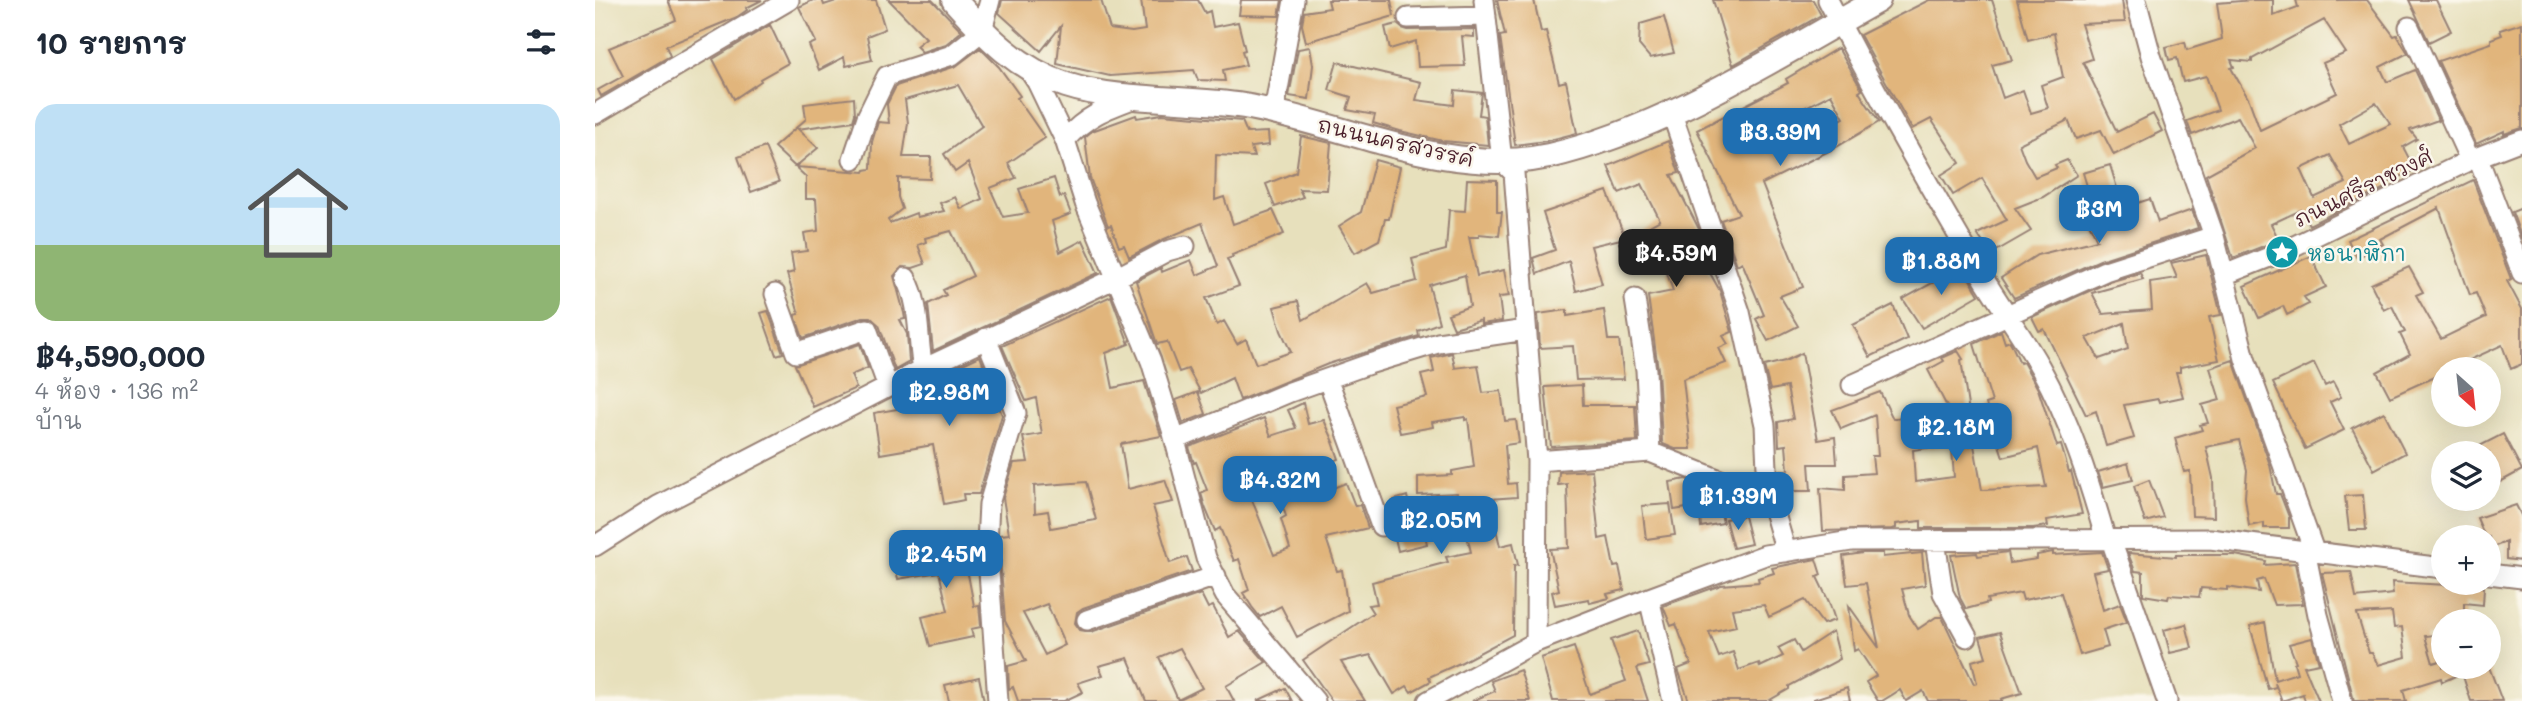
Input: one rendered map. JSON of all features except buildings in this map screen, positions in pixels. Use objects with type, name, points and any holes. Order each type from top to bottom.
[{"type":"main road","name":"ถนนนครสวรรค์","points":[[954,0],[1010,57],[1066,86],[1113,94],[1220,103],[1274,112],[1436,154],[1502,161],[1546,156],[1592,145],[1723,86],[1833,11],[1878,0]]},
{"type":"street","points":[[595,114],[789,0]]},
{"type":"street","points":[[853,159],[867,117],[887,76],[952,55],[982,31],[990,0]]},
{"type":"street","points":[[1274,112],[1294,0]]},
{"type":"street","points":[[2136,0],[2151,56],[2214,236],[2245,359],[2310,551],[2318,615],[2342,701]]},
{"type":"street","points":[[1408,18],[1485,8],[1502,161],[1514,173],[1527,330],[1537,461],[1536,642]]},
{"type":"street","points":[[1833,11],[1974,262],[2039,366],[2064,415],[2167,701]]},
{"type":"street","points":[[2409,27],[2474,159],[2522,273]]},
{"type":"street","points":[[1027,67],[1065,140],[1085,203],[1151,361],[1206,558],[1225,595],[1315,701]]},
{"type":"street","points":[[1065,140],[1080,123],[1109,107],[1139,96]]},
{"type":"street","points":[[1671,111],[1740,312],[1765,425],[1768,490],[1786,552]]},
{"type":"street","name":"ภนนศรีราชวงศ์","points":[[2224,275],[2283,252],[2492,150],[2522,140]]},
{"type":"street","points":[[1852,385],[2105,271],[2214,236]]},
{"type":"street","points":[[595,545],[659,506],[923,369],[1116,278],[1167,251],[1185,246]]},
{"type":"street","points":[[907,278],[915,297],[918,344],[923,369]]},
{"type":"street","points":[[775,294],[796,353],[867,329],[888,387]]},
{"type":"street","points":[[1635,299],[1646,370],[1650,452]]},
{"type":"street","points":[[1175,440],[1369,364],[1438,343],[1527,330]]},
{"type":"street","points":[[986,338],[1016,413],[989,504],[987,543],[997,701]]},
{"type":"street","points":[[1328,380],[1381,526]]},
{"type":"street","points":[[1537,461],[1650,452],[1720,480],[1768,490]]},
{"type":"street","points":[[1428,701],[1536,642],[1649,598],[1765,555],[1851,541],[2210,539],[2431,566]]},
{"type":"street","points":[[1935,541],[1943,593],[1967,637]]},
{"type":"street","points":[[2501,575],[2522,578]]},
{"type":"street","points":[[1087,620],[1216,576]]},
{"type":"street","points":[[1649,598],[1673,701]]},
{"type":"place","name":"หอนาฬิกา","points":[[2282,252]]}]
